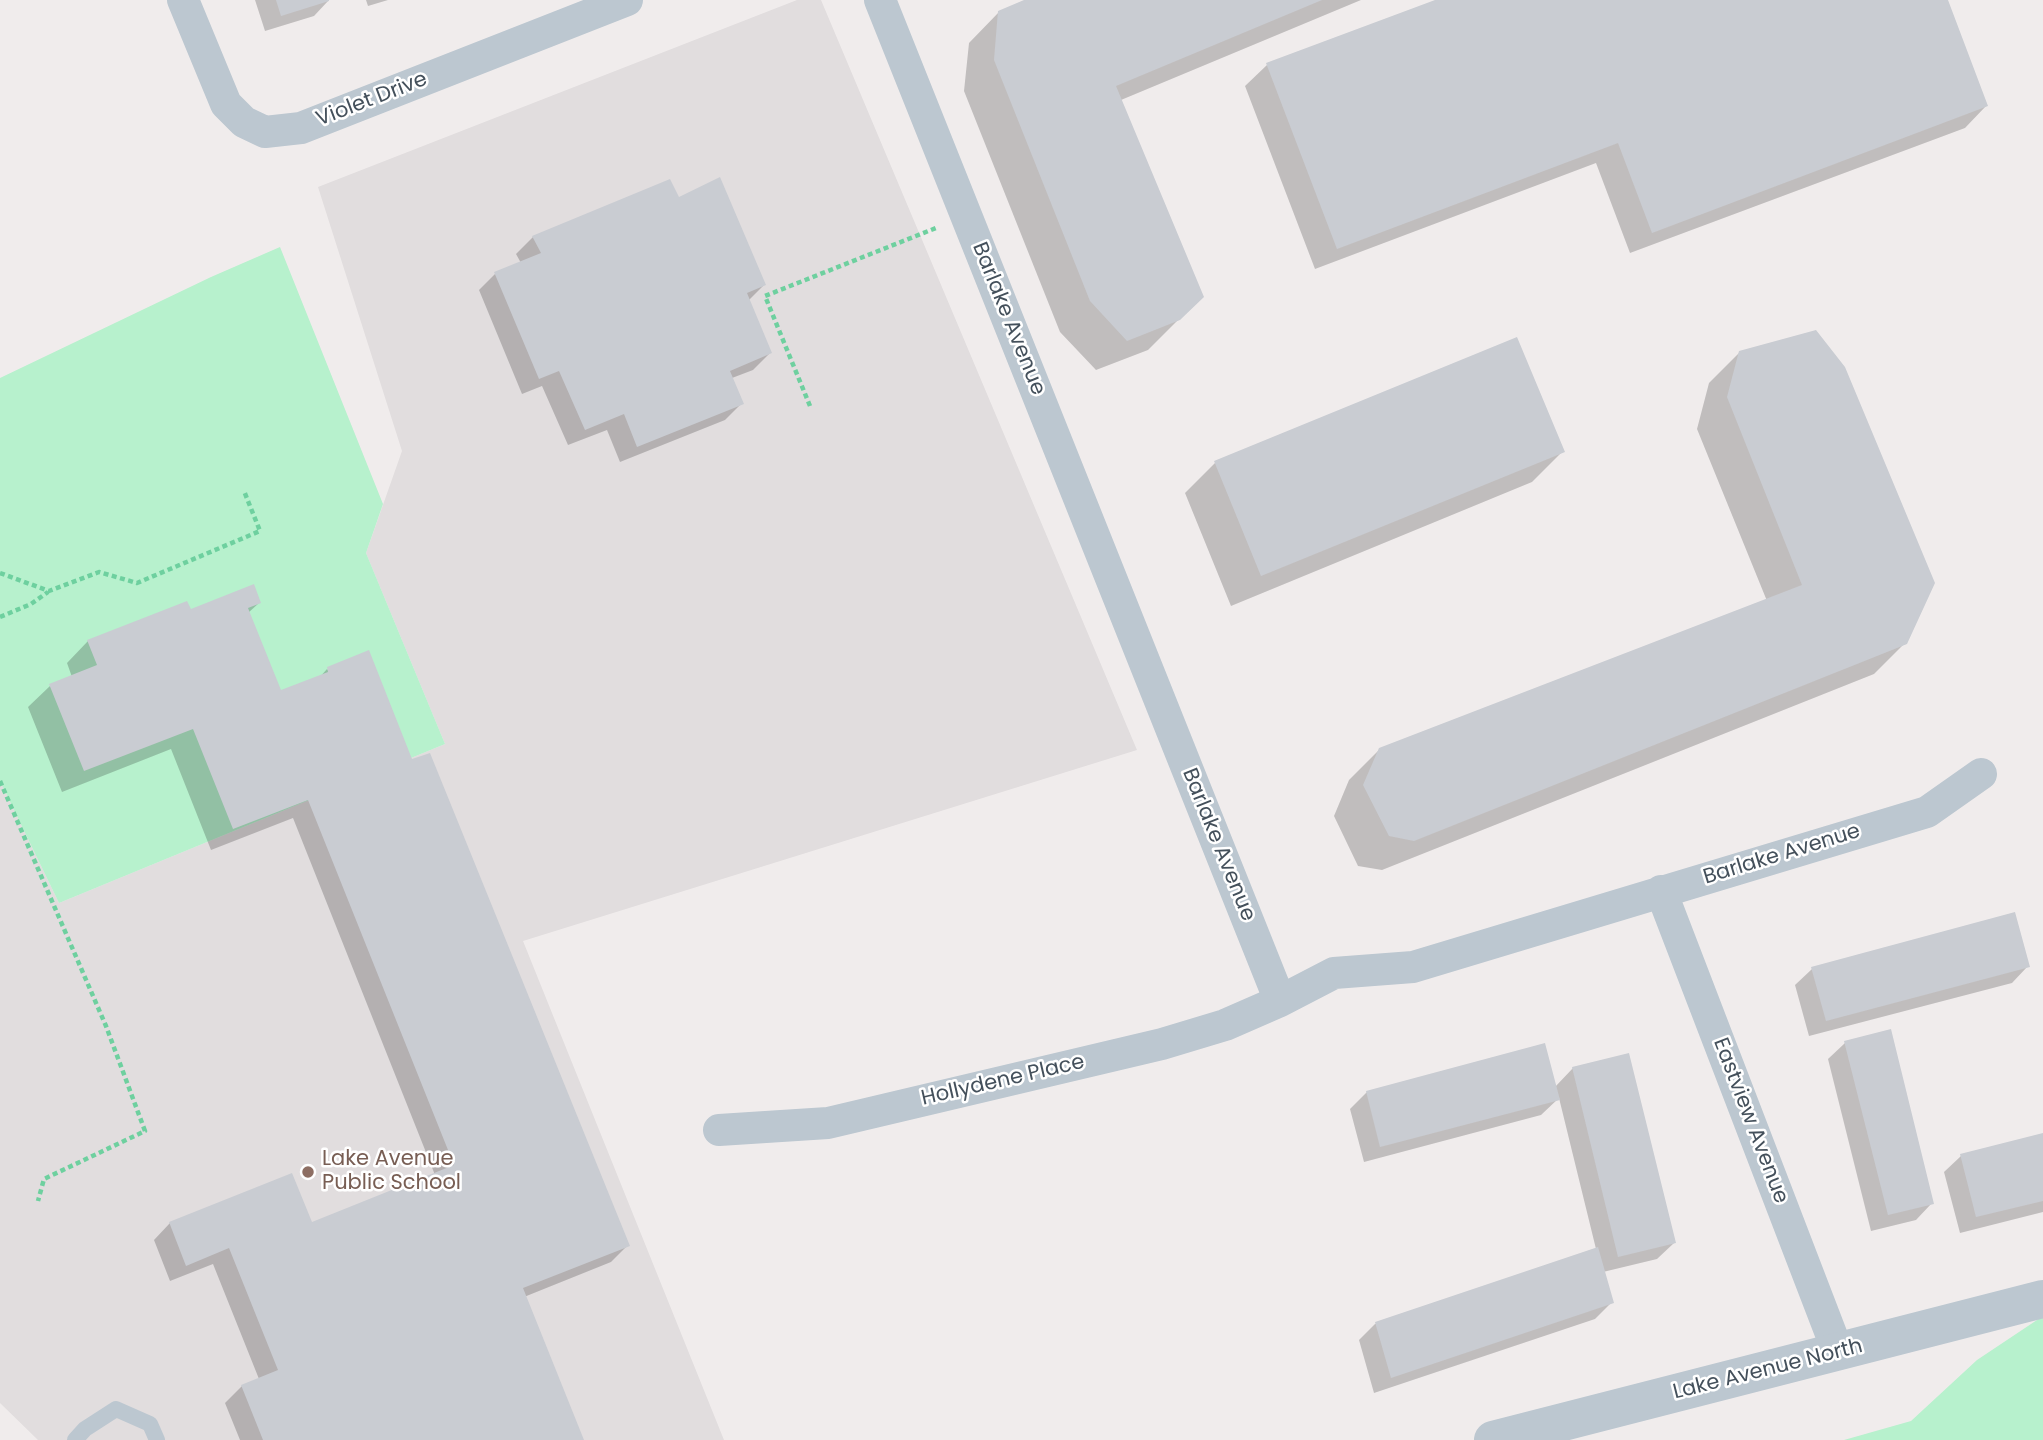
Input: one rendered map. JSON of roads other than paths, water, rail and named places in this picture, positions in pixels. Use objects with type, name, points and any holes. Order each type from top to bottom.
[{"type":"street","name":"Violet Drive","points":[[183,0],[226,104],[244,122],[265,132],[301,128],[627,0]]},
{"type":"street","name":"Barlake Avenue","points":[[880,0],[1280,1001],[1334,973],[1413,967],[1927,812],[1981,774]]},
{"type":"street","name":"Eastview Avenue","points":[[1661,891],[1838,1352]]},
{"type":"street","name":"Hollydene Place","points":[[719,1130],[828,1123],[1162,1044],[1225,1025],[1280,1001]]},
{"type":"street","name":"Lake Avenue North","points":[[1493,1440],[2043,1299]]},
{"type":"lane","points":[[75,1440],[85,1429],[116,1409],[150,1424],[157,1440]]},
{"type":"place","name":"Lake Avenue Public School","points":[[308,1172]]}]
